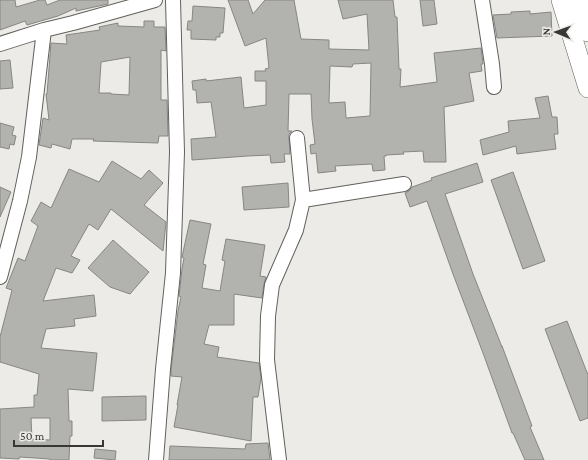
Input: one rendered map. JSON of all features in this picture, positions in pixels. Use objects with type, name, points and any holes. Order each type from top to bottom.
[{"type":"main road","points":[[561,0],[588,88]]},
{"type":"main road","points":[[578,0],[588,32]]},
{"type":"street","points":[[0,44],[44,30],[155,0]]},
{"type":"street","points":[[156,460],[173,265],[177,152],[173,0]]},
{"type":"street","points":[[482,0],[494,87]]},
{"type":"street","points":[[0,277],[20,202],[29,157],[44,30]]},
{"type":"street","points":[[279,460],[267,360],[268,316],[272,285],[296,230],[303,200],[297,138]]},
{"type":"street","points":[[303,200],[404,184]]},
{"type":"building","points":[[0,0],[15,0],[16,7],[40,0],[45,0],[47,5],[60,0],[108,0],[108,4],[76,11],[76,8],[58,16],[27,25],[25,21],[0,30]]},
{"type":"building","points":[[228,0],[248,0],[253,14],[265,0],[294,0],[301,39],[329,40],[329,49],[369,50],[367,14],[343,19],[338,0],[393,0],[395,17],[397,17],[399,69],[401,69],[400,87],[437,82],[434,53],[481,48],[483,64],[481,64],[482,71],[469,73],[474,101],[444,107],[446,162],[424,162],[423,151],[403,152],[404,154],[384,156],[385,170],[373,171],[372,164],[335,166],[336,171],[318,173],[316,153],[311,154],[310,145],[315,144],[311,94],[289,94],[288,131],[292,131],[289,134],[290,154],[284,154],[285,162],[271,163],[270,155],[192,160],[191,139],[216,137],[211,102],[197,103],[196,90],[193,90],[192,81],[241,77],[244,108],[266,105],[266,81],[255,81],[255,71],[266,71],[265,69],[269,68],[266,38],[245,46]],"holes":[[[371,63],[370,116],[346,118],[345,102],[329,103],[330,66],[352,67],[353,64]]]},
{"type":"building","points":[[420,0],[434,0],[437,24],[423,26]]},
{"type":"building","points":[[193,6],[225,8],[223,33],[220,33],[220,37],[216,37],[216,40],[191,39],[191,30],[187,30],[188,21],[192,21]]},
{"type":"building","points":[[530,11],[530,14],[551,12],[552,36],[497,38],[493,15]]},
{"type":"building","points":[[144,21],[154,21],[154,27],[165,27],[166,51],[161,50],[161,100],[167,100],[168,136],[159,136],[158,143],[72,139],[70,149],[52,144],[51,148],[39,145],[43,118],[49,120],[46,94],[51,43],[67,44],[66,35],[100,30],[99,27],[118,23],[118,26],[144,27]],"holes":[[[130,57],[129,95],[99,93],[101,62]]]},
{"type":"building","points":[[10,60],[13,88],[0,89],[0,61]]},
{"type":"building","points":[[548,96],[552,117],[557,117],[558,134],[554,134],[556,149],[517,154],[516,146],[483,155],[480,140],[509,132],[508,121],[540,118],[535,98]]},
{"type":"building","points":[[0,123],[14,127],[12,135],[16,136],[14,145],[10,144],[9,149],[0,147]]},
{"type":"building","points":[[112,161],[141,179],[149,170],[163,183],[144,205],[166,222],[163,251],[111,209],[98,230],[89,224],[71,256],[80,260],[72,273],[56,268],[43,301],[94,295],[96,316],[74,319],[75,326],[46,329],[41,348],[97,353],[93,391],[68,389],[69,421],[72,421],[69,460],[20,457],[19,459],[0,458],[0,409],[34,407],[34,395],[37,395],[39,374],[0,362],[0,337],[12,290],[6,288],[18,258],[25,261],[38,226],[31,221],[41,202],[51,208],[69,169],[99,182]],"holes":[[[31,418],[50,418],[50,440],[32,439]]]},
{"type":"building","points":[[477,163],[483,182],[445,194],[473,274],[502,346],[532,426],[530,427],[544,460],[525,460],[512,433],[427,201],[410,207],[405,193],[412,187],[432,180],[431,178]]},
{"type":"building","points":[[513,172],[545,261],[523,269],[491,180]]},
{"type":"building","points":[[288,183],[289,207],[244,210],[242,187]]},
{"type":"building","points":[[0,187],[11,192],[0,217]]},
{"type":"building","points":[[190,220],[211,224],[203,264],[206,265],[202,288],[220,291],[225,261],[222,260],[226,239],[265,245],[260,276],[266,277],[262,298],[234,294],[234,325],[209,325],[204,344],[219,347],[217,357],[259,363],[261,378],[258,397],[253,397],[251,441],[174,427],[182,377],[171,376],[171,370],[181,297],[179,296],[184,258],[182,257]]},
{"type":"building","points":[[113,240],[149,272],[130,294],[110,287],[88,268]]},
{"type":"building","points":[[567,321],[588,375],[588,418],[580,421],[545,329]]},
{"type":"building","points":[[146,396],[146,420],[102,421],[102,397]]},
{"type":"building","points":[[268,443],[270,460],[169,460],[170,446],[245,449],[246,444]]},
{"type":"building","points":[[95,449],[116,451],[115,460],[94,458]]}]
